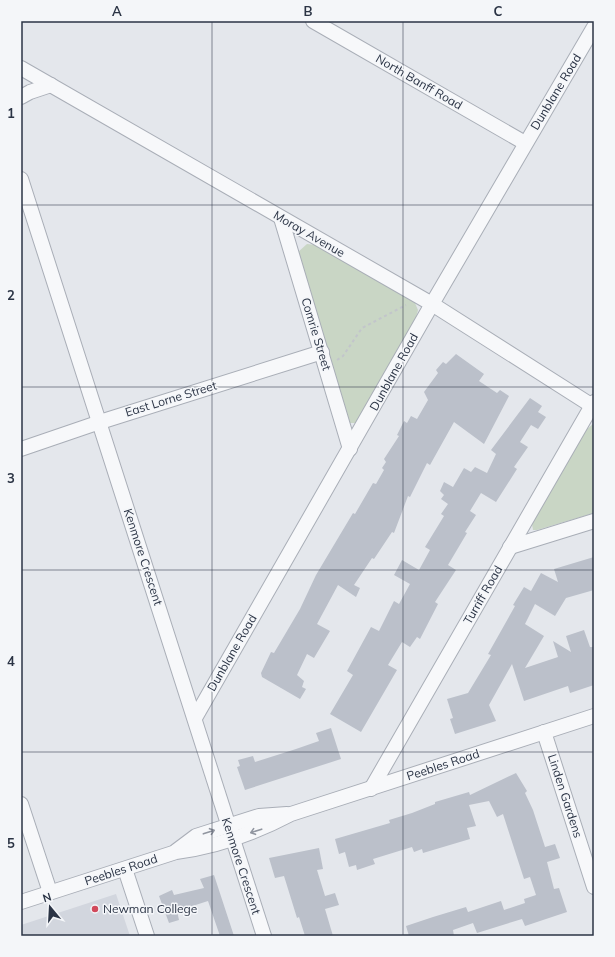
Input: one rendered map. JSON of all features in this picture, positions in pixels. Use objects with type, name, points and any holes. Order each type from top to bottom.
[{"type":"street","name":"North Banff Road","points":[[313,21],[526,143]]},
{"type":"street","name":"Dunblane Road","points":[[195,718],[432,304],[594,27]]},
{"type":"street","name":"Moray Avenue","points":[[21,68],[432,304],[593,405]]},
{"type":"street","points":[[21,97],[30,92],[51,85]]},
{"type":"street","name":"Kenmore Crescent","points":[[21,180],[264,936]]},
{"type":"street","name":"Comrie Street","points":[[281,218],[350,449]]},
{"type":"street","name":"East Lorne Street","points":[[21,449],[100,422],[322,352]]},
{"type":"street","name":"Turriff Road","points":[[371,789],[593,405]]},
{"type":"street","points":[[510,547],[594,521]]},
{"type":"street","name":"Peebles Road","points":[[21,902],[176,852],[196,836],[230,832],[259,816],[292,814],[594,716]]},
{"type":"street","name":"Linden Gardens","points":[[544,732],[594,885]]},
{"type":"street","points":[[21,804],[50,892]]},
{"type":"street","points":[[125,869],[147,936]]},
{"type":"path","points":[[326,367],[343,356],[362,328],[405,306],[415,295]]},
{"type":"shaded area","name":"Newman College","points":[[116,894],[130,936],[21,936],[21,925]]},
{"type":"green space","points":[[307,244],[316,245],[415,303],[418,310],[416,318],[357,423],[350,423],[297,253]]},
{"type":"green space","points":[[594,423],[594,513],[533,530],[532,524],[585,431]]},
{"type":"building","points":[[456,354],[484,374],[479,381],[497,393],[500,390],[509,396],[484,444],[454,422],[430,465],[427,463],[410,497],[408,496],[394,533],[392,532],[374,559],[372,558],[354,585],[360,588],[356,597],[338,585],[317,624],[330,631],[314,658],[307,654],[297,675],[304,681],[302,687],[306,689],[300,699],[262,677],[261,673],[271,652],[274,653],[300,609],[316,575],[353,513],[355,514],[373,483],[376,484],[384,470],[382,468],[386,462],[384,459],[399,436],[397,435],[404,421],[407,423],[411,416],[417,419],[428,400],[424,392],[438,373],[436,370],[443,362],[446,364]]},
{"type":"building","points":[[530,398],[542,406],[538,412],[546,417],[538,429],[531,425],[520,442],[528,447],[514,467],[517,469],[496,502],[481,493],[470,511],[476,515],[465,532],[467,533],[448,565],[456,570],[435,602],[438,604],[420,639],[417,637],[410,647],[402,642],[388,665],[397,670],[361,732],[330,714],[353,675],[347,671],[371,627],[379,631],[394,601],[399,604],[410,584],[394,575],[402,560],[419,570],[430,550],[425,547],[444,516],[441,514],[448,504],[441,499],[444,495],[440,491],[444,482],[453,487],[464,468],[471,472],[475,467],[487,473],[496,454],[491,450]]},
{"type":"building","points":[[594,557],[594,590],[566,598],[555,616],[535,604],[525,624],[544,636],[525,668],[558,657],[553,641],[571,652],[566,636],[584,630],[590,647],[594,647],[594,685],[570,693],[568,686],[524,701],[512,664],[489,705],[496,721],[455,734],[450,719],[453,718],[447,699],[468,693],[491,655],[488,654],[524,587],[531,591],[541,573],[558,582],[554,569]]},
{"type":"building","points":[[331,728],[341,759],[245,790],[237,767],[240,766],[238,760],[253,756],[255,762],[296,749],[319,741],[316,733]]},
{"type":"building","points":[[516,773],[527,791],[525,793],[533,810],[545,847],[555,844],[560,858],[547,862],[554,889],[559,888],[567,912],[525,926],[522,919],[477,933],[473,923],[453,930],[454,936],[409,936],[406,926],[433,917],[466,907],[468,912],[501,901],[504,910],[525,903],[524,899],[536,895],[530,877],[524,879],[503,814],[497,817],[489,801],[469,805],[476,826],[467,828],[470,839],[423,853],[422,849],[414,852],[412,847],[373,859],[375,864],[357,870],[356,865],[349,867],[345,852],[339,854],[335,839],[390,823],[389,820],[435,804],[435,802],[469,792],[470,795]]},
{"type":"building","points":[[319,848],[323,869],[317,870],[325,896],[335,893],[339,905],[325,909],[333,936],[305,936],[299,917],[297,918],[284,876],[275,878],[269,858]]},
{"type":"building","points":[[214,875],[234,936],[220,936],[208,901],[177,911],[179,920],[169,923],[159,896],[172,890],[174,895],[204,888],[200,879]]},
{"type":"place","name":"Newman College","points":[[95,909]]}]
